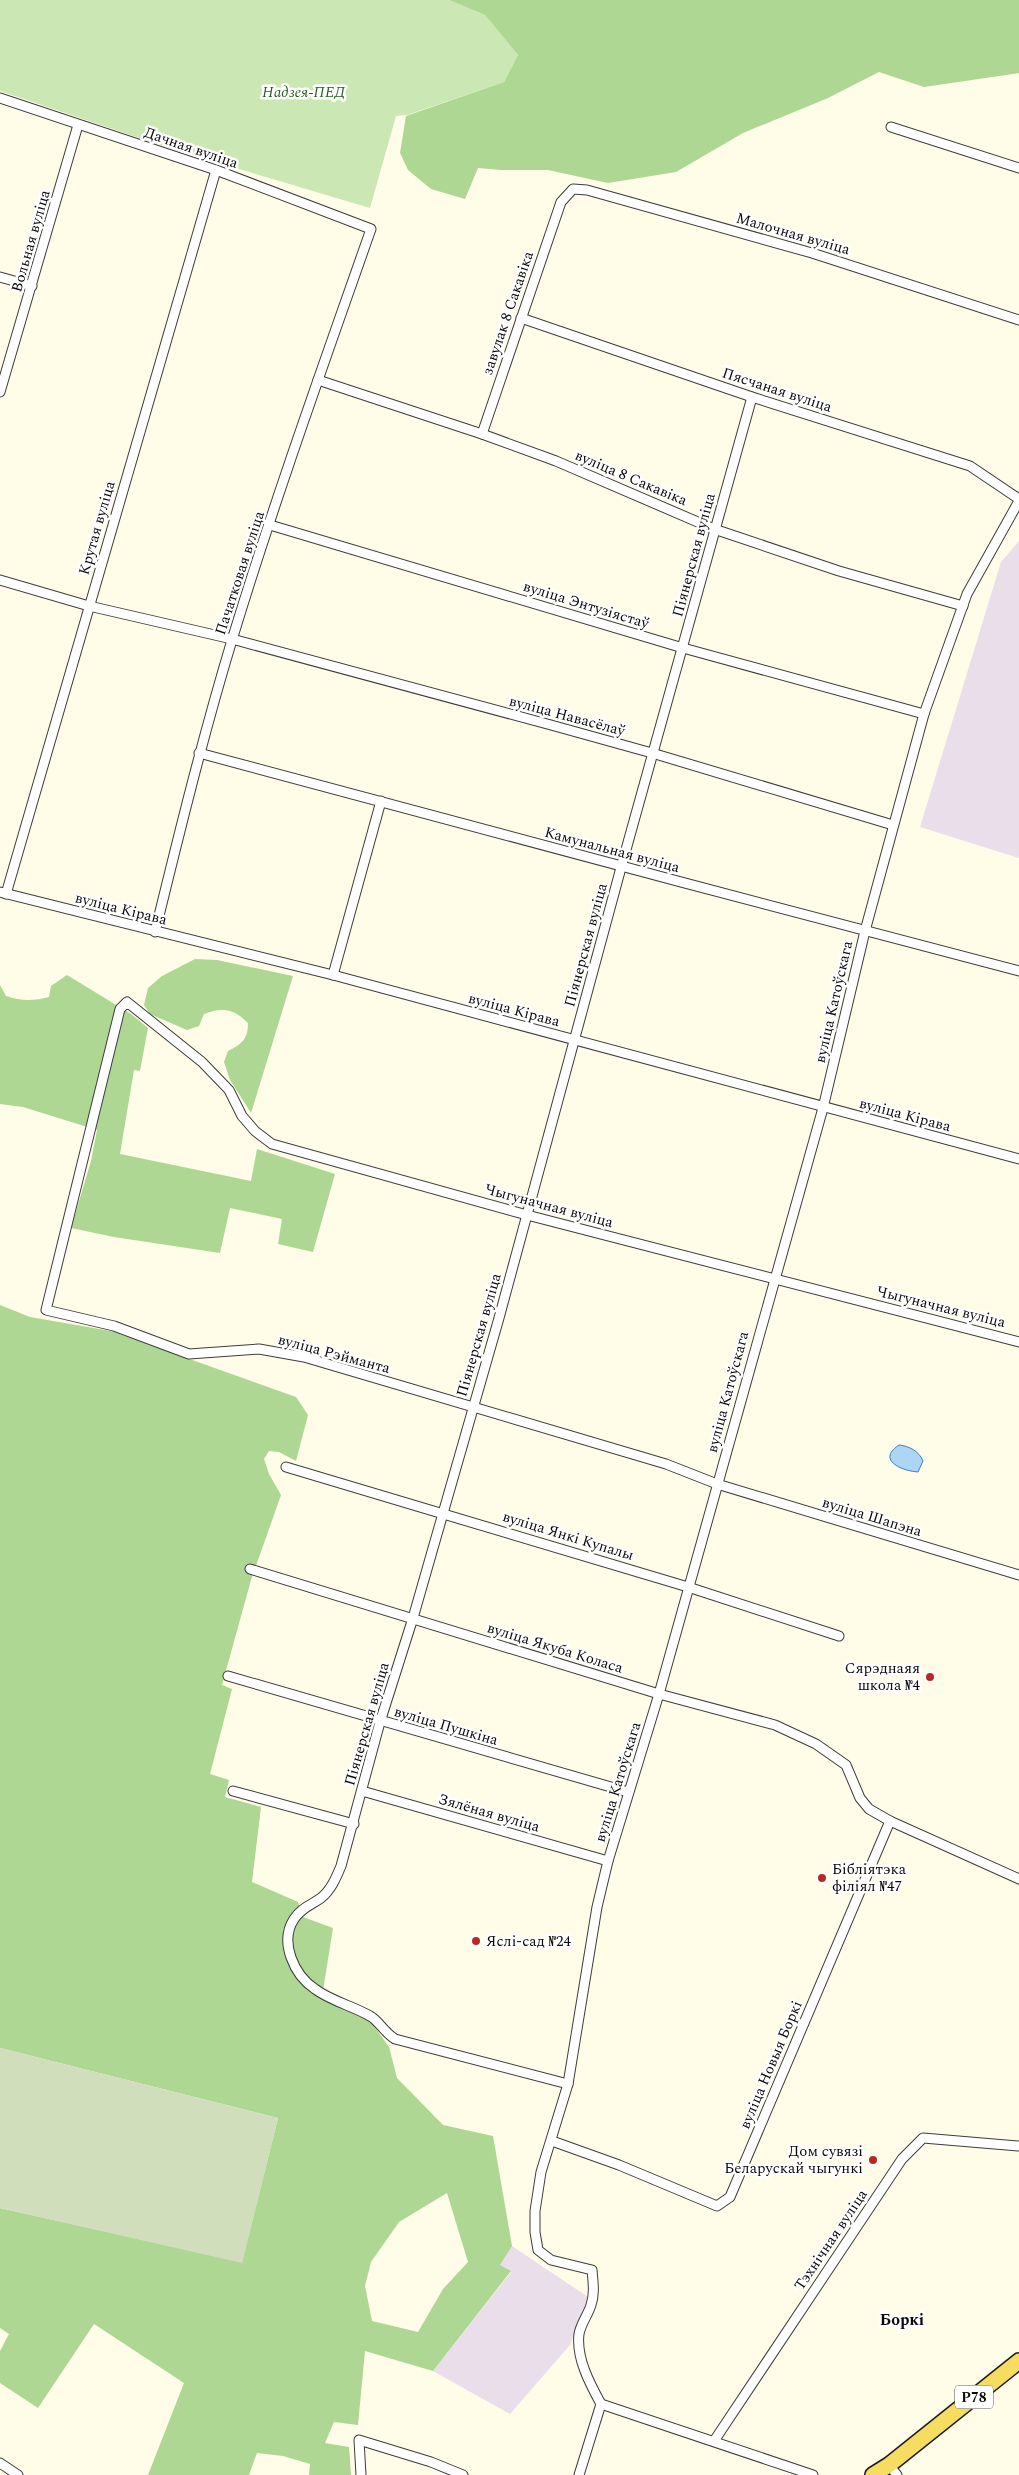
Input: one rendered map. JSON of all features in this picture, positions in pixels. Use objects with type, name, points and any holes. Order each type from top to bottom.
[{"type":"main road","name":"Р78","points":[[873,2475],[893,2470],[1019,2361]]},
{"type":"street","name":"Дачная вуліца","points":[[0,98],[216,170],[371,229]]},
{"type":"street","name":"Вольная вуліца","points":[[0,392],[78,125]]},
{"type":"street","points":[[891,127],[1019,168]]},
{"type":"street","name":"Крутая вуліца","points":[[3,893],[216,170]]},
{"type":"street","name":"Малочная вуліца","points":[[561,202],[573,189],[587,190],[812,253],[1019,320]]},
{"type":"street","name":"завулак 8 Сакавіка","points":[[482,434],[561,202]]},
{"type":"street","name":"Пачатковая вуліца","points":[[155,932],[199,753],[232,639],[318,380],[371,229]]},
{"type":"street","points":[[0,277],[32,286]]},
{"type":"street","name":"Пясчаная вуліца","points":[[521,318],[752,397],[970,466],[1019,500]]},
{"type":"street","name":"вуліца 8 Сакавіка","points":[[318,380],[482,434],[556,461],[714,529],[839,571],[963,606]]},
{"type":"street","name":"Піянерская вуліца","points":[[568,2084],[395,2039],[384,2032],[373,2017],[314,1989],[292,1964],[288,1950],[288,1933],[293,1920],[304,1908],[320,1898],[332,1886],[342,1866],[380,1722],[413,1618],[576,1042],[652,753],[752,397]]},
{"type":"street","name":"вуліца Катоўскага","points":[[601,2404],[590,2384],[581,2357],[579,2335],[583,2321],[591,2306],[594,2290],[592,2270],[551,2260],[538,2250],[535,2232],[535,2211],[541,2172],[568,2084],[597,1907],[608,1861],[659,1694],[823,1108],[865,931],[924,714],[967,594],[1019,500]]},
{"type":"street","name":"вуліца Энтузіястаў","points":[[270,525],[683,648],[924,714]]},
{"type":"street","name":"вуліца Навасёлаў","points":[[0,580],[89,606],[232,639],[652,753],[893,825]]},
{"type":"street","name":"Камунальная вуліца","points":[[199,753],[1019,971]]},
{"type":"street","points":[[332,975],[381,801]]},
{"type":"street","name":"вуліца Кірава","points":[[3,893],[332,975],[576,1042],[1019,1159]]},
{"type":"street","name":"Чыгуначная вуліца","points":[[127,1002],[202,1062],[229,1090],[242,1116],[255,1131],[272,1144],[527,1215],[1019,1342]]},
{"type":"street","name":"вуліца Рэйманта","points":[[127,1002],[120,1009],[46,1310],[114,1326],[189,1354],[259,1349],[304,1357],[666,1464],[717,1484]]},
{"type":"street","name":"вуліца Янкі Купалы","points":[[286,1467],[688,1587],[840,1636]]},
{"type":"street","name":"вуліца Шапэна","points":[[717,1484],[1019,1575]]},
{"type":"street","name":"вуліца Якуба Коласа","points":[[250,1569],[659,1694],[775,1725],[816,1744],[846,1765],[860,1798],[869,1809],[890,1821]]},
{"type":"street","name":"вуліца Пушкіна","points":[[228,1676],[380,1722],[628,1792]]},
{"type":"street","points":[[232,1790],[354,1824]]},
{"type":"street","name":"Зялёная вуліца","points":[[362,1791],[608,1861]]},
{"type":"street","points":[[890,1821],[1019,1879]]},
{"type":"street","name":"вуліца Новыя Боркі","points":[[552,2141],[618,2165],[717,2206],[730,2198],[890,1821]]},
{"type":"street","name":"Тэхнічная вуліца","points":[[714,2441],[902,2159],[914,2146],[923,2138],[1019,2146]]},
{"type":"street","points":[[579,2475],[601,2404],[813,2475]]},
{"type":"street","points":[[361,2475],[359,2440],[431,2462],[463,2475]]},
{"type":"street","points":[[0,2463],[18,2475]]},
{"type":"shaded area","points":[[1019,541],[1019,858],[920,827],[1001,562]]},
{"type":"shaded area","points":[[512,2246],[588,2297],[570,2345],[510,2414],[433,2371],[511,2272],[499,2265]]},
{"type":"green space","name":"Надзея-ПЕД","points":[[0,0],[449,0],[485,15],[518,55],[504,82],[407,115],[396,116],[370,208],[175,150],[0,91]]},
{"type":"green space","points":[[449,0],[1019,0],[1019,73],[924,87],[879,72],[828,98],[743,133],[676,172],[608,183],[548,170],[478,168],[465,199],[431,189],[408,170],[400,153],[406,116],[504,82],[518,55],[485,15]]},
{"type":"green space","points":[[195,959],[217,960],[293,976],[251,1113],[230,1080],[224,1062],[228,1051],[237,1046],[245,1037],[248,1023],[233,1012],[217,1010],[204,1014],[199,1026],[187,1030],[150,1014],[144,1005],[148,988],[162,976]]},
{"type":"green space","points":[[67,975],[131,1014],[148,1028],[140,1071],[134,1070],[120,1154],[251,1181],[257,1149],[335,1174],[313,1252],[278,1244],[282,1219],[230,1208],[220,1253],[114,1237],[71,1228],[91,1161],[97,1130],[23,1107],[0,1104],[0,985],[6,996],[11,998],[22,1000],[38,999],[49,997],[51,986]]},
{"type":"green space","points":[[0,1305],[30,1317],[111,1331],[296,1397],[308,1415],[296,1461],[279,1452],[269,1451],[264,1459],[269,1474],[281,1495],[251,1580],[222,1685],[232,1689],[210,1774],[229,1780],[225,1797],[261,1807],[252,1882],[298,1902],[303,1917],[333,1928],[322,1997],[369,2019],[389,2047],[397,2078],[443,2125],[493,2136],[512,2246],[500,2265],[511,2271],[433,2371],[365,2351],[358,2425],[334,2422],[325,2443],[349,2447],[351,2475],[309,2475],[310,2464],[283,2456],[257,2453],[249,2475],[148,2475],[184,2383],[94,2324],[38,2408],[0,2383],[0,2351],[9,2334],[0,2328],[0,2208],[242,2262],[278,2118],[0,2048]],"holes":[[[447,2193],[468,2262],[443,2289],[418,2332],[372,2321],[365,2286],[371,2262],[399,2222]]]},
{"type":"green space","points":[[0,2048],[278,2118],[242,2263],[0,2208]]},
{"type":"water","points":[[899,1445],[919,1454],[923,1461],[918,1472],[899,1467],[891,1460],[890,1455]]},
{"type":"place","name":"Сярэднаяя школа №4","points":[[930,1677]]},
{"type":"place","name":"Бібліятэка філіял №47","points":[[822,1878]]},
{"type":"place","name":"Яслі-сад №24","points":[[476,1941]]},
{"type":"place","name":"Дом сувязі Беларускай чыгункі","points":[[873,2160]]},
{"type":"district","name":"Боркі","points":[[902,2320]]}]
